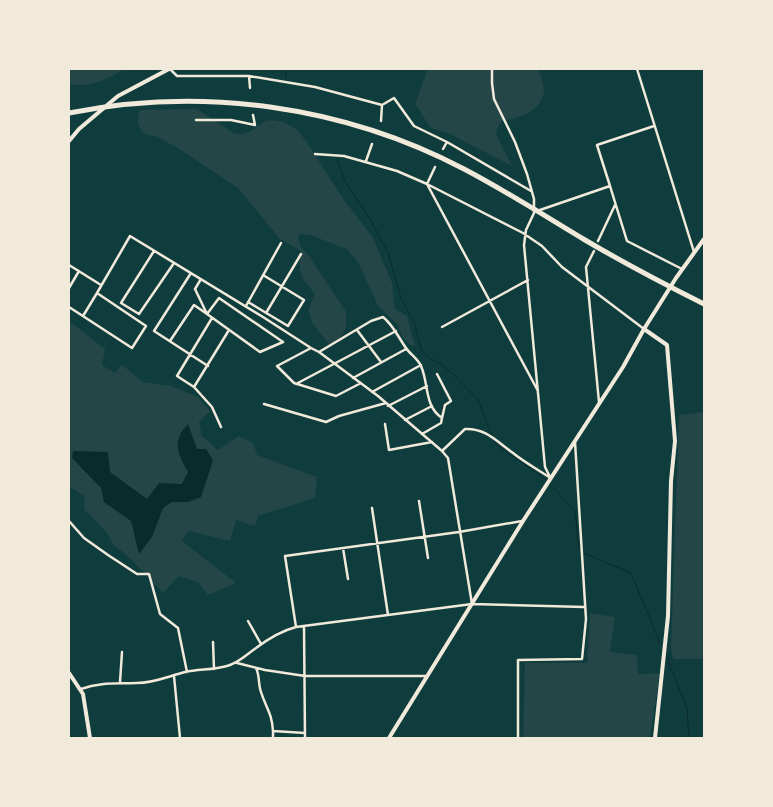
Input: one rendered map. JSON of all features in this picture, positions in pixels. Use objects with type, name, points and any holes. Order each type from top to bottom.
[{"type":"highway","points":[[69,113],[142,103],[192,101],[248,104],[302,112],[381,133],[464,169],[660,282],[704,304]]},
{"type":"main road","points":[[69,141],[79,129],[118,96],[169,69]]},
{"type":"main road","points":[[389,738],[523,521],[624,367],[644,329],[682,269],[704,239]]},
{"type":"main road","points":[[644,329],[667,345],[675,441],[671,482],[668,616],[655,738]]},
{"type":"main road","points":[[69,673],[84,694],[90,738]]},
{"type":"street","points":[[169,69],[177,76],[249,76],[315,87],[382,105],[394,98],[414,126],[447,142],[532,192]]},
{"type":"street","points":[[492,69],[494,99],[515,142],[534,199],[534,213],[526,230],[524,245],[545,467],[549,481]]},
{"type":"street","points":[[637,69],[694,252]]},
{"type":"street","points":[[249,76],[250,88]]},
{"type":"street","points":[[380,121],[382,105]]},
{"type":"street","points":[[196,120],[231,120],[255,125],[253,115]]},
{"type":"street","points":[[654,126],[597,145],[627,241],[682,269]]},
{"type":"street","points":[[443,149],[447,142]]},
{"type":"street","points":[[366,162],[372,144]]},
{"type":"street","points":[[315,154],[344,156],[398,171],[525,235],[542,246],[562,267],[644,329]]},
{"type":"street","points":[[427,184],[435,166]]},
{"type":"street","points":[[427,184],[538,392]]},
{"type":"street","points":[[534,213],[544,207],[610,186]]},
{"type":"street","points":[[598,242],[615,204]]},
{"type":"street","points":[[83,316],[130,236],[246,306],[334,363],[372,392],[432,442],[448,458],[472,604]]},
{"type":"street","points":[[246,306],[281,243]]},
{"type":"street","points":[[154,251],[121,303],[139,314],[174,262]]},
{"type":"street","points":[[594,251],[586,267],[599,405]]},
{"type":"street","points":[[266,313],[301,254]]},
{"type":"street","points":[[69,265],[101,285]]},
{"type":"street","points":[[69,288],[79,271]]},
{"type":"street","points":[[191,273],[154,331],[208,366]]},
{"type":"street","points":[[248,302],[288,326],[304,300],[263,275]]},
{"type":"street","points":[[201,279],[195,289],[207,314]]},
{"type":"street","points":[[442,327],[528,280]]},
{"type":"street","points":[[69,307],[132,348],[146,326],[97,293]]},
{"type":"street","points":[[170,341],[199,298]]},
{"type":"street","points":[[194,305],[260,352],[283,342],[220,298],[207,314]]},
{"type":"street","points":[[319,352],[371,321],[383,317],[392,324],[406,348],[421,365],[427,386],[427,397],[435,414],[442,418]]},
{"type":"street","points":[[212,318],[177,376],[194,388],[212,407],[221,427]]},
{"type":"street","points":[[194,388],[230,330]]},
{"type":"street","points":[[357,330],[381,362]]},
{"type":"street","points":[[296,384],[396,331]]},
{"type":"street","points":[[311,348],[277,366],[296,384],[336,396],[361,383]]},
{"type":"street","points":[[354,378],[406,348]]},
{"type":"street","points":[[372,392],[421,365]]},
{"type":"street","points":[[422,434],[441,424],[445,406],[451,401],[437,374]]},
{"type":"street","points":[[264,404],[326,422],[339,416],[387,405],[427,386]]},
{"type":"street","points":[[405,420],[432,406]]},
{"type":"street","points":[[385,424],[389,450],[432,442]]},
{"type":"street","points":[[442,451],[465,429],[475,428],[496,439],[549,481]]},
{"type":"street","points":[[518,738],[518,660],[582,660],[586,619],[575,442]]},
{"type":"street","points":[[419,501],[428,558]]},
{"type":"street","points":[[372,508],[388,615]]},
{"type":"street","points":[[69,520],[84,538],[108,556],[137,574],[149,574],[160,614],[178,628],[187,672]]},
{"type":"street","points":[[296,627],[285,556],[459,532],[523,521]]},
{"type":"street","points":[[343,548],[348,579]]},
{"type":"street","points":[[81,689],[94,684],[138,683],[162,680],[187,672],[214,669],[237,663],[261,644],[282,631],[296,627],[472,604],[584,607]]},
{"type":"street","points":[[248,621],[261,644]]},
{"type":"street","points":[[304,626],[305,738]]},
{"type":"street","points":[[213,642],[214,669]]},
{"type":"street","points":[[120,682],[122,652]]},
{"type":"street","points":[[237,663],[305,676],[427,676]]},
{"type":"street","points":[[256,668],[259,674],[261,692],[272,717],[273,738]]},
{"type":"street","points":[[174,676],[180,738]]},
{"type":"street","points":[[273,731],[305,733]]},
{"type":"shaded area","points":[[69,69],[124,69],[98,82],[77,85],[69,84]]},
{"type":"shaded area","points":[[428,69],[538,69],[544,89],[540,102],[527,114],[503,120],[498,126],[496,135],[512,166],[448,133],[431,128],[415,104]]},
{"type":"shaded area","points":[[197,109],[235,134],[251,131],[265,121],[272,120],[284,122],[297,130],[344,200],[373,238],[392,283],[395,309],[407,316],[415,346],[410,345],[402,336],[398,325],[378,306],[359,264],[347,249],[310,235],[300,234],[298,238],[301,247],[346,312],[346,328],[337,342],[329,344],[313,324],[308,310],[315,294],[301,275],[301,251],[280,239],[238,188],[178,148],[155,136],[144,134],[139,126],[138,117],[140,110]]},
{"type":"shaded area","points":[[69,321],[105,349],[102,365],[115,373],[122,365],[143,382],[171,386],[198,397],[210,411],[199,422],[202,436],[218,450],[239,436],[253,443],[257,455],[317,477],[315,498],[258,516],[255,526],[236,520],[230,541],[188,531],[182,541],[236,583],[208,595],[198,582],[179,576],[163,593],[132,560],[113,544],[108,534],[84,509],[85,496],[70,487]]},
{"type":"shaded area","points":[[704,412],[704,659],[673,659],[671,648],[679,415]]},
{"type":"shaded area","points":[[188,424],[197,449],[206,449],[213,460],[201,497],[188,502],[172,502],[163,508],[152,537],[139,554],[131,521],[104,502],[101,488],[72,458],[73,451],[108,452],[110,472],[147,499],[159,483],[182,484],[188,472],[179,453],[178,442],[179,436]]},
{"type":"shaded area","points":[[590,613],[615,617],[610,652],[637,655],[638,674],[660,673],[650,738],[523,738],[525,663],[587,663]]},
{"type":"waterway","points":[[283,69],[286,72],[286,77]]},
{"type":"waterway","points":[[337,160],[346,183],[370,219],[388,253],[401,298],[415,325],[421,350],[456,377],[478,400],[492,436]]},
{"type":"waterway","points":[[494,440],[497,445],[545,479],[575,511],[579,548]]},
{"type":"waterway","points":[[584,553],[631,573],[660,643]]},
{"type":"waterway","points":[[667,658],[687,708],[689,738]]}]
